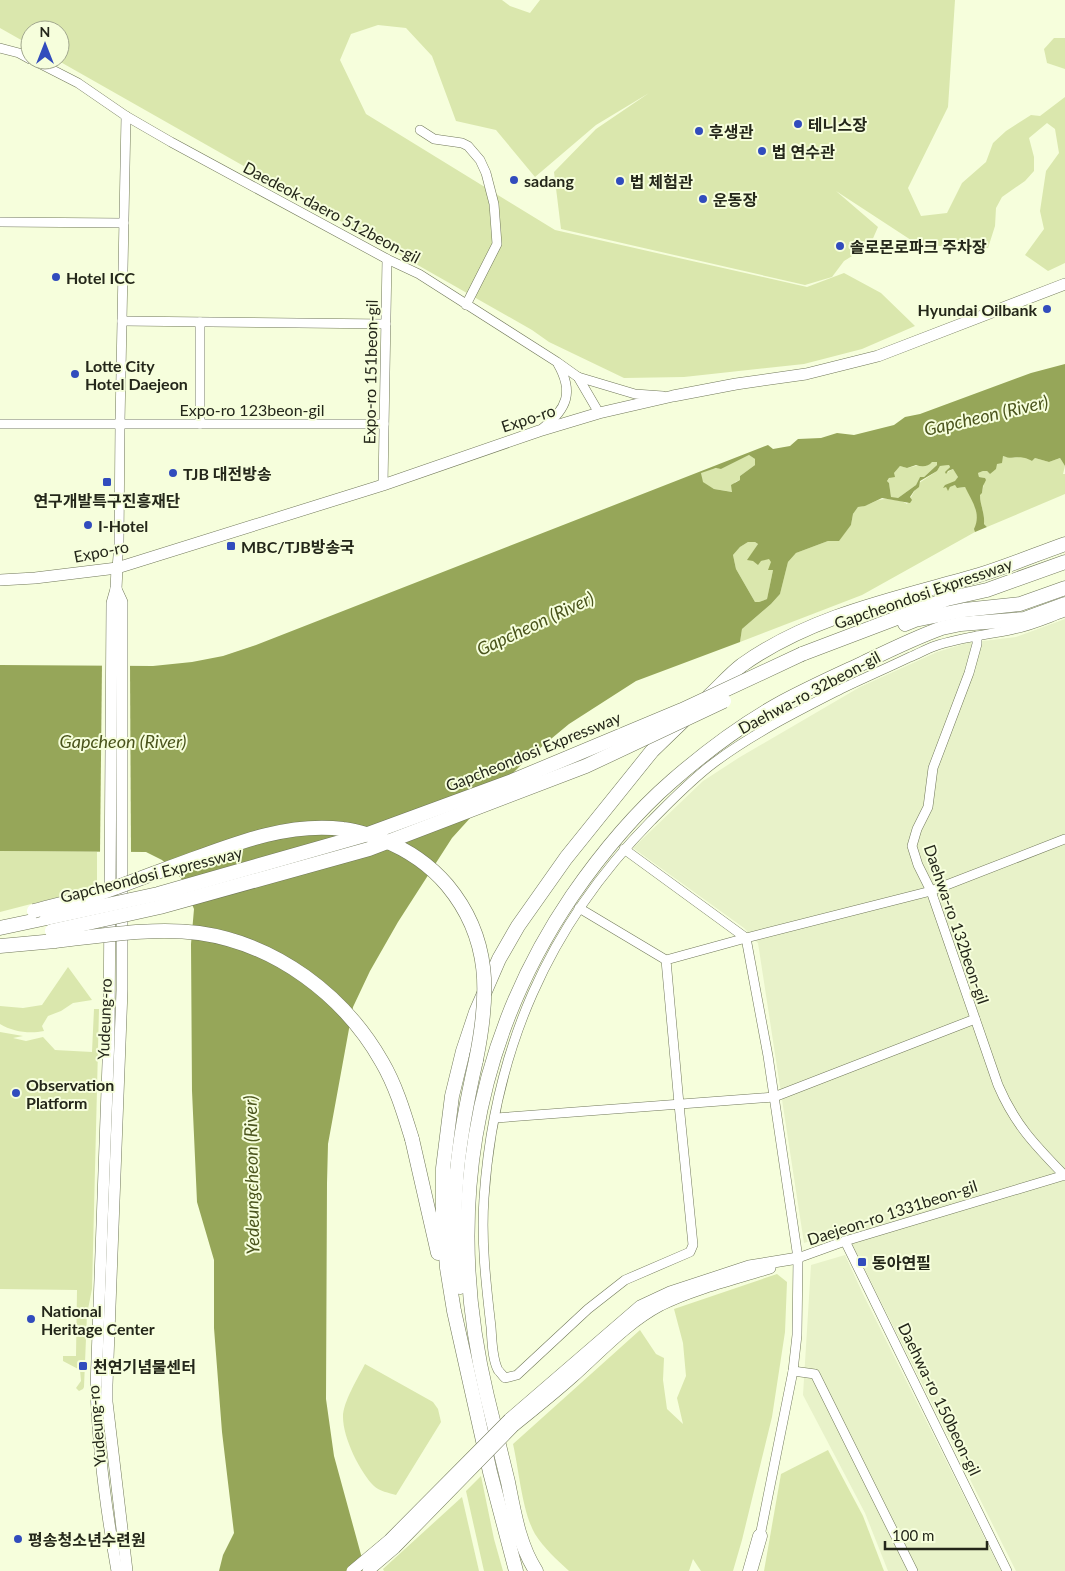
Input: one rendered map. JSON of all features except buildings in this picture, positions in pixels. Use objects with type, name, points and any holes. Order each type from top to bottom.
[{"type":"highway","points":[[516,1571],[490,1472],[454,1311],[445,1243],[443,1188],[448,1119],[456,1076],[476,1012],[499,960],[518,926],[566,858],[652,752],[742,666],[790,636],[828,620],[879,603],[982,574],[1065,544]]},
{"type":"highway","name":"Gapcheondosi Expressway","points":[[0,941],[160,907],[369,849],[586,766],[803,659],[948,599],[987,590],[1065,562]]},
{"type":"highway","name":"Gapcheondosi Expressway","points":[[803,659],[916,620],[964,610],[1020,604],[1065,588]]},
{"type":"highway","points":[[536,1571],[528,1558],[516,1519],[481,1370],[469,1291],[467,1240],[471,1165],[482,1100],[497,1047],[519,990],[548,934],[583,880],[622,832],[672,781],[736,731],[776,706],[823,682],[942,628],[961,624],[1024,620],[1065,604]]},
{"type":"highway","points":[[0,921],[88,897],[218,851],[283,832],[322,828],[344,829],[370,835],[396,845],[426,864],[454,893],[474,928],[483,960],[485,995],[483,1022],[462,1122],[458,1152],[454,1229],[456,1261],[464,1313],[472,1348],[481,1370]]},
{"type":"highway","name":"Gapcheondosi Expressway","points":[[0,928],[51,930]]},
{"type":"highway","points":[[0,946],[51,930],[197,933],[249,946],[289,966],[326,993],[362,1032],[383,1064],[398,1096],[412,1139],[447,1293],[454,1311]]},
{"type":"highway","points":[[752,1571],[760,1536]]},
{"type":"main road","name":"Expo-ro","points":[[0,580],[35,578],[117,568],[383,485],[539,431],[599,413],[736,384],[806,374],[878,356],[1065,284]]},
{"type":"main road","name":"Yudeung-ro","points":[[117,568],[116,588],[112,603],[110,990],[96,1387],[98,1435],[110,1532],[117,1571]]},
{"type":"main road","name":"Yudeung-ro","points":[[116,588],[122,602],[122,990],[107,1402],[127,1571]]},
{"type":"main road","points":[[352,1571],[389,1540],[512,1422],[571,1378],[617,1336],[649,1312],[688,1294],[798,1258]]},
{"type":"main road","points":[[368,1571],[395,1548],[512,1422]]},
{"type":"street","name":"Daedeok-daero 512beon-gil","points":[[0,48],[20,54]]},
{"type":"street","name":"Daedeok-daero 512beon-gil","points":[[53,70],[78,83],[126,116],[252,187],[419,274],[578,377],[599,413]]},
{"type":"street","points":[[117,568],[120,544],[120,423],[126,116]]},
{"type":"street","points":[[420,130],[434,139],[462,143],[468,146],[480,160],[486,173],[494,204],[497,244],[466,304]]},
{"type":"street","points":[[0,222],[124,223]]},
{"type":"street","name":"Expo-ro 151beon-gil","points":[[383,485],[387,259]]},
{"type":"street","points":[[122,321],[386,324]]},
{"type":"street","points":[[200,322],[200,424]]},
{"type":"street","points":[[539,431],[555,418],[563,406],[567,395],[567,382],[557,362]]},
{"type":"street","points":[[578,377],[635,394],[673,396]]},
{"type":"street","name":"Expo-ro 123beon-gil","points":[[0,424],[384,424]]},
{"type":"street","name":"Daehwa-ro 32beon-gil","points":[[678,1104],[694,1246],[690,1252],[626,1280],[588,1308],[517,1375],[505,1378],[498,1370],[494,1354],[484,1268],[486,1169],[499,1093],[510,1050],[526,1005],[551,952],[603,875],[679,792],[714,763],[765,729],[872,674],[933,647],[957,639],[1014,629],[1065,612]]},
{"type":"street","name":"Daehwa-ro 132beon-gil","points":[[977,636],[977,644],[969,673],[933,768],[928,807],[917,829],[912,846],[918,865],[931,891],[998,1085],[1008,1108],[1019,1126],[1065,1176]]},
{"type":"street","points":[[579,908],[666,960],[931,891],[1065,839]]},
{"type":"street","points":[[624,850],[746,938],[774,1097],[798,1258]]},
{"type":"street","points":[[666,960],[678,1104]]},
{"type":"street","points":[[496,1118],[774,1097],[975,1019]]},
{"type":"street","name":"Daejeon-ro 1331beon-gil","points":[[760,1536],[793,1371],[799,1298],[798,1258],[845,1240],[1065,1176]]},
{"type":"street","name":"Daehwa-ro 150beon-gil","points":[[845,1240],[1008,1571]]},
{"type":"street","points":[[793,1371],[815,1374],[913,1571]]},
{"type":"shaded area","points":[[0,0],[502,0],[510,6],[530,13],[540,0],[955,0],[948,107],[908,188],[921,216],[947,213],[962,183],[986,162],[993,143],[1006,131],[1031,115],[1040,116],[1065,97],[1065,263],[1048,271],[1025,255],[1044,229],[1040,211],[1046,171],[1059,153],[1055,129],[1047,123],[1029,138],[1034,157],[1034,171],[1025,181],[1002,197],[996,208],[995,226],[988,248],[940,246],[914,242],[836,191],[878,227],[867,252],[857,253],[844,261],[832,277],[805,285],[561,229],[554,172],[596,129],[649,93],[596,125],[535,177],[496,130],[456,121],[432,56],[406,28],[378,25],[351,34],[340,60],[366,114],[555,230],[807,287],[844,273],[881,293],[915,326],[862,349],[804,364],[684,377],[624,378],[549,342],[532,330],[70,67],[70,20],[20,20],[20,39],[0,28]]},
{"type":"shaded area","points":[[1054,38],[1065,38],[1065,69],[1047,63],[1044,49]]},
{"type":"shaded area","points":[[749,455],[755,459],[755,465],[740,476],[740,480],[735,482],[733,492],[714,489],[702,482],[701,472],[717,468],[721,469]]},
{"type":"shaded area","points":[[1002,456],[1015,458],[1022,456],[1032,461],[1035,458],[1049,462],[1060,458],[1065,466],[1063,474],[1065,474],[1065,494],[987,527],[984,524],[980,494],[982,493],[985,478],[979,477],[978,473],[987,471],[990,474]]},
{"type":"shaded area","points":[[937,462],[937,465],[924,477],[920,477],[916,485],[898,498],[891,498],[887,481],[900,466],[907,468]]},
{"type":"shaded area","points":[[949,465],[946,473],[953,469],[958,477],[956,481],[946,487],[948,490],[955,485],[959,488],[965,487],[968,491],[977,512],[975,532],[862,595],[740,642],[742,629],[780,594],[788,562],[796,553],[828,541],[839,540],[851,525],[853,514],[858,507],[883,499],[900,501],[907,504],[919,483],[937,471],[940,466]]},
{"type":"shaded area","points":[[748,542],[758,544],[748,560],[761,561],[769,558],[772,562],[769,570],[773,570],[767,599],[759,602],[755,602],[736,569],[733,555]]},
{"type":"shaded area","points":[[1065,619],[1065,1571],[1016,1571],[845,1230],[804,1243],[758,943],[744,928],[633,848],[703,781],[740,757],[860,687],[937,652],[967,643],[1016,637]]},
{"type":"shaded area","points":[[0,851],[97,852],[97,887],[0,912]]},
{"type":"shaded area","points":[[68,967],[92,1000],[73,1003],[61,1011],[48,1016],[42,1026],[44,1031],[22,1032],[0,1024],[0,1006],[23,1008],[42,1005]]},
{"type":"shaded area","points":[[94,1009],[99,1009],[92,1289],[87,1314],[84,1387],[79,1391],[76,1388],[81,1381],[80,1370],[63,1361],[63,1356],[76,1356],[77,1290],[0,1289],[0,1032],[23,1036],[13,1038],[26,1041],[43,1037],[55,1050],[92,1052]]},
{"type":"shaded area","points":[[845,1255],[1001,1571],[888,1571],[865,1513],[803,1395],[811,1265]]},
{"type":"shaded area","points":[[777,1274],[787,1282],[785,1332],[772,1417],[733,1571],[701,1571],[693,1559],[689,1571],[569,1571],[542,1544],[531,1525],[524,1502],[513,1444],[640,1330],[656,1354],[664,1358],[663,1380],[667,1409],[683,1424],[677,1398],[686,1376],[683,1343],[674,1309]]},
{"type":"shaded area","points":[[365,1364],[433,1402],[438,1409],[441,1422],[396,1495],[384,1492],[374,1486],[369,1480],[358,1464],[346,1435],[343,1417],[345,1404]]},
{"type":"shaded area","points":[[828,1450],[863,1516],[884,1571],[764,1571],[781,1474]]},
{"type":"shaded area","points":[[481,1476],[494,1539],[503,1571],[484,1571],[466,1491]]},
{"type":"shaded area","points":[[462,1497],[479,1571],[384,1571],[383,1569]]},
{"type":"water","points":[[1065,364],[1065,466],[1060,458],[1049,462],[1035,458],[1032,461],[1020,457],[1011,458],[1003,456],[1002,463],[997,464],[996,469],[990,474],[987,471],[978,473],[979,477],[986,480],[980,495],[984,524],[987,527],[975,532],[976,512],[965,487],[957,488],[955,485],[950,487],[948,491],[946,487],[943,488],[958,477],[953,469],[946,474],[945,472],[950,467],[949,465],[940,466],[937,471],[920,481],[919,487],[910,497],[912,500],[910,503],[882,498],[865,506],[858,507],[853,514],[851,525],[839,541],[828,541],[796,553],[788,562],[780,594],[742,629],[740,642],[636,681],[569,724],[528,758],[452,838],[398,922],[370,971],[353,1007],[328,1144],[326,1399],[334,1456],[363,1562],[368,1571],[219,1571],[223,1555],[234,1533],[222,1432],[214,1328],[214,1260],[197,1202],[192,1091],[191,944],[194,909],[181,878],[162,860],[146,852],[0,851],[0,665],[153,666],[192,662],[223,656],[256,645],[768,445],[773,449],[790,446],[798,439],[821,438],[837,433],[854,435],[894,425],[905,417],[920,414],[1031,373]],"holes":[[[749,455],[755,459],[755,465],[740,476],[740,480],[731,485],[732,492],[714,489],[703,482],[701,473],[716,468],[721,469]],[[932,462],[937,462],[937,465],[924,477],[920,477],[916,485],[898,498],[891,497],[887,481],[889,478],[895,477],[894,473],[900,466],[907,468],[916,465],[929,465]],[[748,542],[755,542],[758,544],[747,560],[753,561],[758,565],[761,561],[769,559],[771,562],[768,570],[773,570],[767,599],[755,602],[736,569],[733,555]]]},
{"type":"pier","points":[[102,663],[130,663],[131,855],[100,854]]},
{"type":"place","name":"테니스장","points":[[798,124]]},
{"type":"place","name":"후생관","points":[[699,131]]},
{"type":"place","name":"법 연수관","points":[[762,151]]},
{"type":"place","name":"sadang","points":[[514,180]]},
{"type":"place","name":"법 체험관","points":[[620,181]]},
{"type":"place","name":"운동장","points":[[703,199]]},
{"type":"place","name":"솔로몬로파크 주차장","points":[[840,246]]},
{"type":"place","name":"Hotel ICC","points":[[56,277]]},
{"type":"place","name":"Hyundai Oilbank","points":[[1047,309]]},
{"type":"place","name":"Lotte City Hotel Daejeon","points":[[75,374]]},
{"type":"place","name":"TJB 대전방송","points":[[173,473]]},
{"type":"place","name":"연구개발특구진흥재단","points":[[107,482]]},
{"type":"place","name":"I-Hotel","points":[[88,525]]},
{"type":"place","name":"MBC/TJB방송국","points":[[231,546]]},
{"type":"place","name":"Observation Platform","points":[[16,1093]]},
{"type":"place","name":"동아연필","points":[[862,1262]]},
{"type":"place","name":"National Heritage Center","points":[[31,1319]]},
{"type":"place","name":"천연기념물센터","points":[[83,1366]]},
{"type":"place","name":"평송청소년수련원","points":[[18,1539]]},
{"type":"water label","name":"Gapcheon (River)","points":[[986,415]]},
{"type":"water label","name":"Gapcheon (River)","points":[[535,623]]},
{"type":"water label","name":"Gapcheon (River)","points":[[123,741]]},
{"type":"water label","name":"Yedeungcheon (River)","points":[[251,1175]]}]
